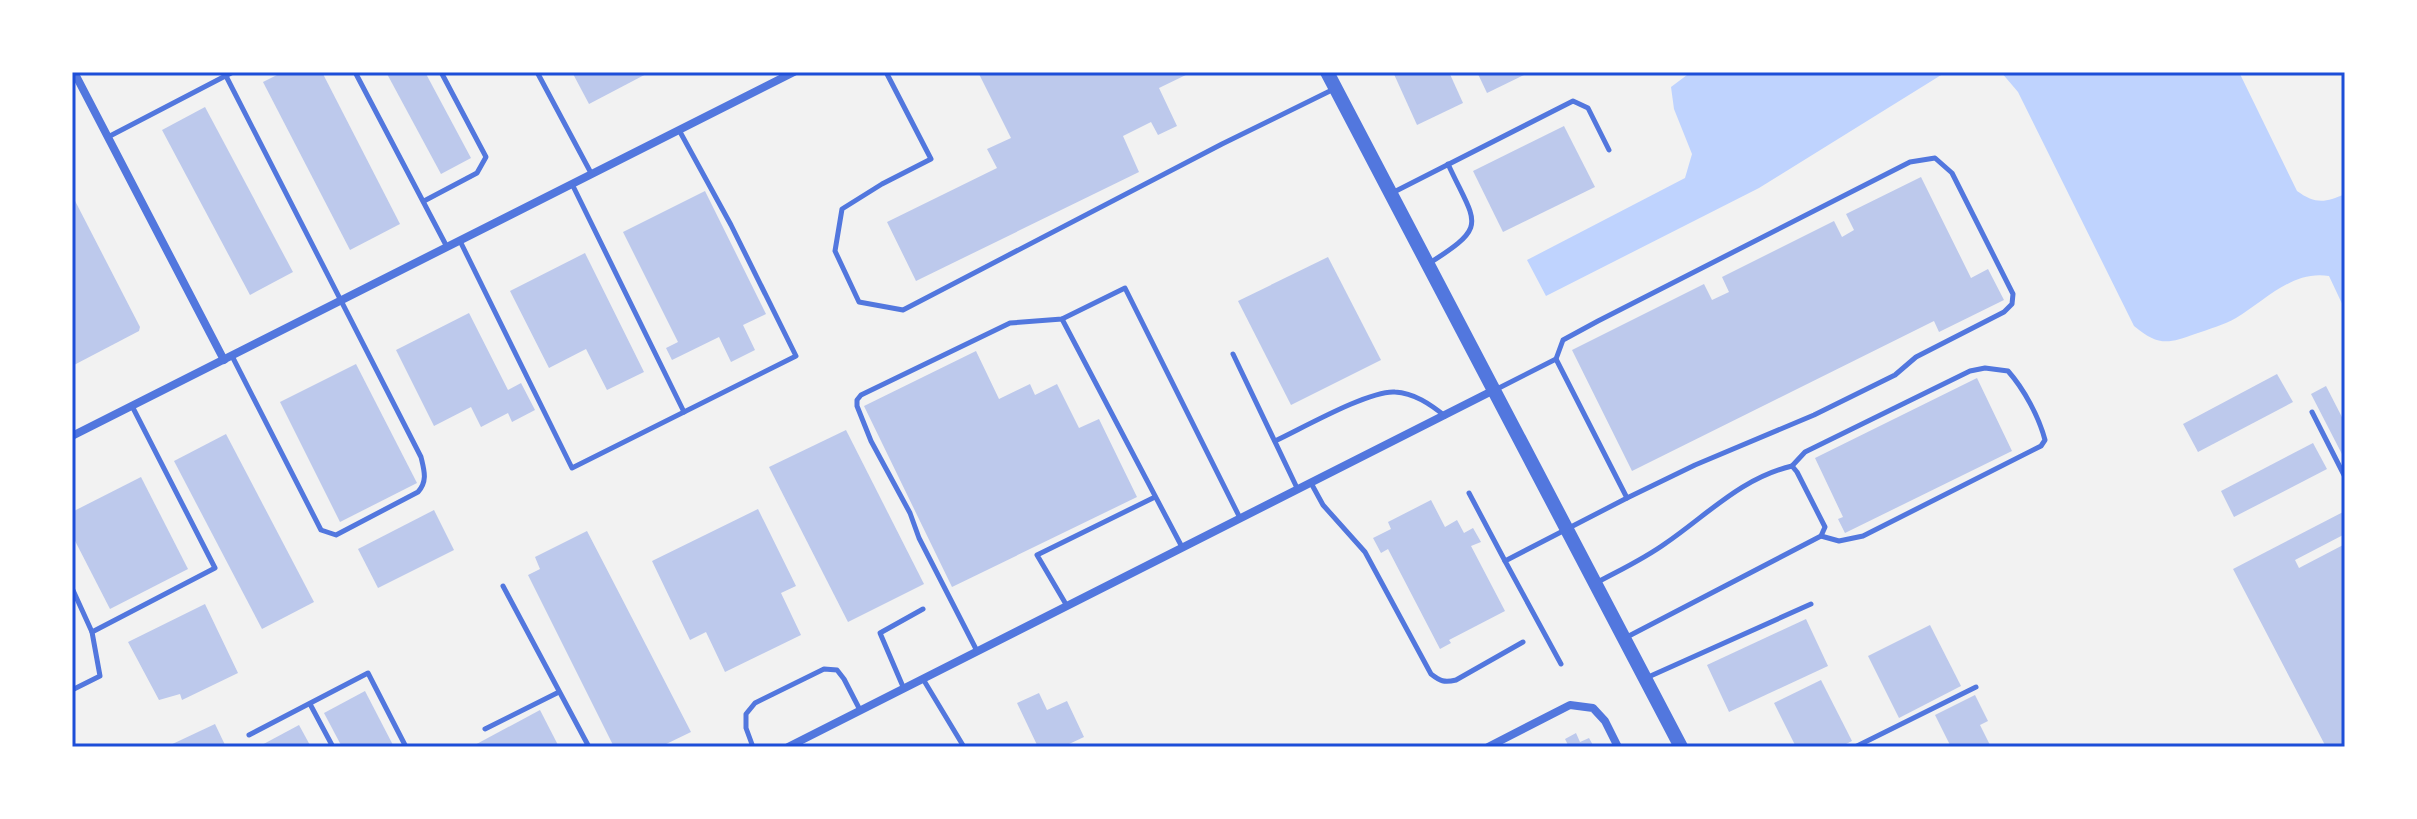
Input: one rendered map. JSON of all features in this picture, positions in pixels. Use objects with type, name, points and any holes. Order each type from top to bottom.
[{"type":"street","points":[[74,72],[228,358]]},
{"type":"street","points":[[72,436],[794,72]]},
{"type":"street","points":[[1327,72],[1681,747]]},
{"type":"street","points":[[788,747],[1494,390]]},
{"type":"street","points":[[1488,747],[1570,705],[1593,708],[1605,721],[1618,747]]},
{"type":"lane","points":[[108,137],[233,72]]},
{"type":"lane","points":[[355,72],[447,247]]},
{"type":"lane","points":[[424,201],[477,173],[486,157],[441,72]]},
{"type":"lane","points":[[537,72],[591,174]]},
{"type":"lane","points":[[886,72],[931,159],[842,209],[835,251],[859,302],[903,310],[1222,144],[1335,89]]},
{"type":"lane","points":[[226,76],[421,457],[425,479],[418,492],[336,535],[321,530],[228,358]]},
{"type":"lane","points":[[1391,193],[1573,101],[1588,108],[1609,150]]},
{"type":"lane","points":[[460,241],[572,468],[796,356],[731,225],[679,130]]},
{"type":"lane","points":[[1494,390],[1556,359],[1563,340],[1910,162],[1935,158],[1952,173],[2013,294],[2012,304],[2004,312],[1916,357],[1895,375],[1814,415],[1764,434],[1627,498],[1505,561]]},
{"type":"lane","points":[[1428,264],[1471,233],[1473,221],[1448,164]]},
{"type":"lane","points":[[572,184],[684,412]]},
{"type":"lane","points":[[977,652],[919,538],[910,513],[871,441],[857,400],[861,395],[1010,323],[1062,319],[1125,288],[1241,519]]},
{"type":"lane","points":[[1062,319],[1182,548]]},
{"type":"lane","points":[[1233,354],[1298,490]]},
{"type":"lane","points":[[1556,359],[1627,498]]},
{"type":"lane","points":[[1596,583],[1661,547],[1735,490],[1776,470],[1792,466],[1805,452],[1970,371],[1985,368],[2008,371],[2042,429],[2045,440],[2041,446],[1863,536],[1839,541],[1821,536]]},
{"type":"lane","points":[[1275,441],[1371,396],[1393,391],[1415,396],[1445,416]]},
{"type":"lane","points":[[92,632],[215,568],[132,406]]},
{"type":"lane","points":[[2312,412],[2345,477]]},
{"type":"lane","points":[[1624,638],[1821,536],[1825,527],[1792,466]]},
{"type":"lane","points":[[1311,483],[1323,505],[1365,552],[1431,674],[1438,680],[1456,680],[1523,642]]},
{"type":"lane","points":[[1469,493],[1561,664]]},
{"type":"lane","points":[[1067,606],[1037,555],[1155,497]]},
{"type":"lane","points":[[503,586],[589,747]]},
{"type":"lane","points":[[72,588],[92,632],[100,676],[72,690]]},
{"type":"lane","points":[[1645,679],[1811,604]]},
{"type":"lane","points":[[904,689],[880,633],[923,609]]},
{"type":"lane","points":[[753,747],[746,728],[746,714],[755,703],[824,669],[837,670],[860,711]]},
{"type":"lane","points":[[249,735],[368,673],[406,747]]},
{"type":"lane","points":[[923,679],[964,747]]},
{"type":"lane","points":[[1855,747],[1976,687]]},
{"type":"lane","points":[[485,729],[559,692]]},
{"type":"lane","points":[[310,704],[333,747]]},
{"type":"water","points":[[1691,72],[1946,72],[1759,188],[1546,296],[1527,260],[1685,178],[1692,154],[1674,109],[1671,87]]},
{"type":"water","points":[[2001,72],[2239,72],[2297,191],[2320,201],[2345,194],[2345,310],[2329,276],[2316,275],[2291,282],[2231,320],[2186,337],[2163,341],[2142,332],[2134,326],[2018,92]]},
{"type":"building","points":[[283,72],[322,72],[400,224],[350,250],[263,82]]},
{"type":"building","points":[[386,72],[425,72],[471,158],[441,174]]},
{"type":"building","points":[[572,72],[650,72],[589,104]]},
{"type":"building","points":[[978,72],[1192,72],[1159,88],[1177,126],[1158,135],[1151,122],[1123,136],[1139,172],[916,281],[887,222],[997,168],[987,149],[1011,138]]},
{"type":"building","points":[[1393,72],[1449,72],[1463,103],[1417,125]]},
{"type":"building","points":[[1477,72],[1530,72],[1487,93]]},
{"type":"building","points":[[205,107],[293,272],[250,295],[162,130]]},
{"type":"building","points":[[1564,126],[1595,187],[1503,232],[1473,171]]},
{"type":"building","points":[[1921,177],[1971,278],[1988,269],[2004,300],[1939,332],[1934,321],[1632,471],[1572,350],[1704,284],[1712,300],[1729,292],[1722,277],[1834,221],[1842,237],[1854,230],[1846,214]]},
{"type":"building","points":[[705,191],[766,314],[743,325],[755,350],[731,362],[719,337],[672,360],[666,348],[678,342],[623,232]]},
{"type":"building","points":[[72,195],[140,327],[139,331],[74,365]]},
{"type":"building","points":[[585,253],[644,372],[607,390],[586,349],[549,368],[510,291]]},
{"type":"building","points":[[1328,257],[1381,360],[1291,405],[1238,301]]},
{"type":"building","points":[[469,313],[508,390],[521,383],[535,410],[512,422],[508,413],[481,427],[471,407],[434,426],[396,350]]},
{"type":"building","points":[[976,351],[999,399],[1030,384],[1035,395],[1057,384],[1079,428],[1099,419],[1137,497],[952,587],[864,406]]},
{"type":"building","points":[[356,364],[417,483],[340,522],[280,402]]},
{"type":"building","points":[[2277,374],[2293,402],[2198,452],[2183,424]]},
{"type":"building","points":[[1977,378],[2012,451],[1845,533],[1838,519],[1843,517],[1815,458]]},
{"type":"building","points":[[2326,386],[2345,423],[2345,460],[2311,394]]},
{"type":"building","points":[[846,430],[924,584],[848,622],[769,467]]},
{"type":"building","points":[[226,434],[314,602],[262,629],[174,461]]},
{"type":"building","points":[[2313,443],[2327,469],[2234,517],[2221,491]]},
{"type":"building","points":[[141,477],[188,569],[110,609],[72,535],[72,512]]},
{"type":"building","points":[[1431,500],[1445,527],[1457,520],[1464,533],[1473,528],[1481,542],[1471,546],[1505,611],[1449,640],[1451,643],[1440,649],[1388,549],[1381,553],[1373,538],[1391,529],[1388,522]]},
{"type":"building","points":[[758,509],[796,586],[781,593],[801,635],[725,672],[706,632],[690,640],[652,561]]},
{"type":"building","points":[[434,510],[454,550],[378,588],[358,549]]},
{"type":"building","points":[[2345,511],[2345,534],[2295,560],[2299,568],[2345,544],[2345,747],[2326,747],[2233,569]]},
{"type":"building","points":[[587,531],[691,732],[660,747],[614,747],[528,575],[540,569],[535,557]]},
{"type":"building","points":[[205,604],[238,673],[182,700],[180,694],[159,700],[128,642]]},
{"type":"building","points":[[1806,619],[1828,666],[1729,712],[1707,665]]},
{"type":"building","points":[[1930,625],[1961,686],[1899,718],[1868,656]]},
{"type":"building","points":[[1821,680],[1852,741],[1840,747],[1796,747],[1774,703]]},
{"type":"building","points":[[365,691],[394,747],[342,747],[324,713]]},
{"type":"building","points":[[1039,693],[1047,710],[1067,701],[1084,737],[1067,745],[1069,747],[1038,747],[1017,703]]},
{"type":"building","points":[[1975,695],[1988,721],[1980,725],[1991,747],[1951,747],[1935,715]]},
{"type":"building","points":[[540,710],[559,747],[471,747]]},
{"type":"building","points":[[215,724],[226,747],[166,747]]},
{"type":"building","points":[[299,725],[311,747],[258,747]]},
{"type":"building","points":[[1576,733],[1580,742],[1589,738],[1594,747],[1569,747],[1565,739]]}]
